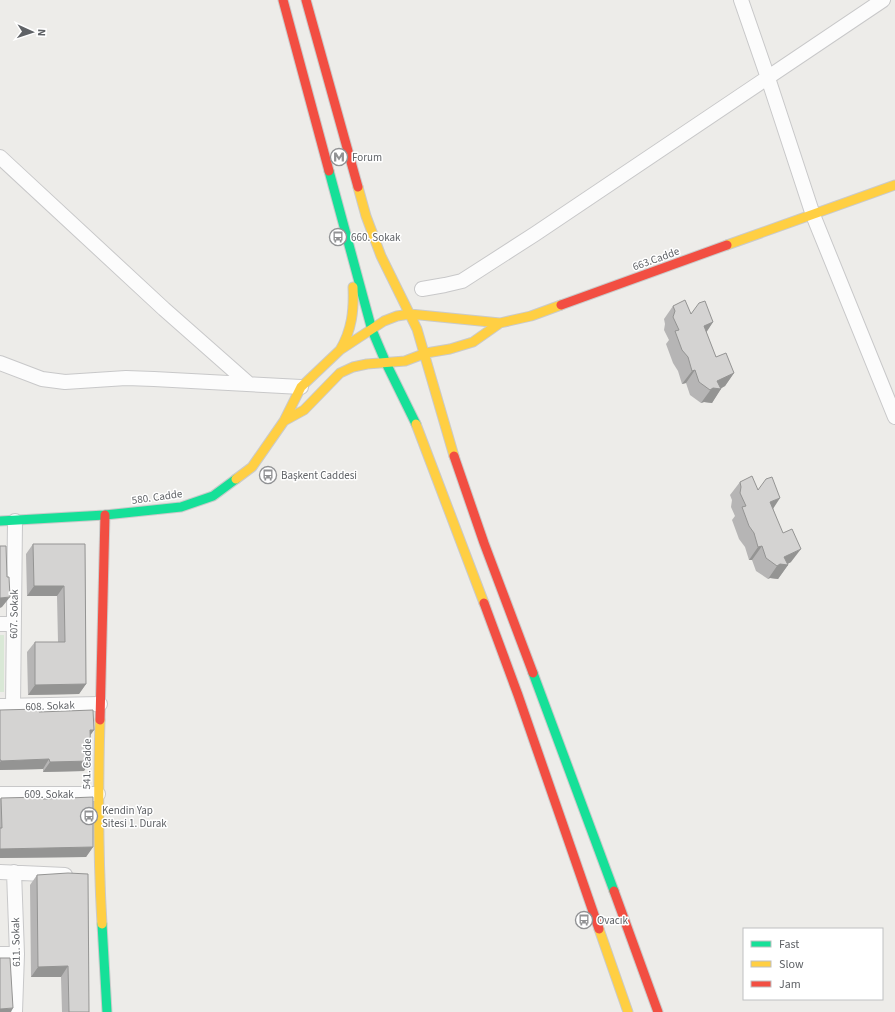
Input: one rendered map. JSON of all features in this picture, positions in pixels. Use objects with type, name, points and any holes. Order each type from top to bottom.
[{"type":"main road","points":[[283,0],[372,330],[386,363],[415,422],[463,544],[518,695],[628,1012]]},
{"type":"main road","points":[[306,0],[366,216],[381,256],[410,314],[426,353],[456,461],[484,543],[579,794],[658,1012]]},
{"type":"main road","name":"663.Cadde","points":[[284,421],[304,410],[340,373],[353,367],[405,361],[426,353],[450,349],[473,342],[500,323],[531,316],[895,185]]},
{"type":"main road","points":[[340,350],[350,335],[353,321],[354,289],[352,258]]},
{"type":"main road","points":[[340,350],[384,322],[397,316],[410,314],[500,323]]},
{"type":"main road","name":"580. Cadde","points":[[0,521],[105,516],[181,507],[213,496],[252,467],[284,421],[301,387],[340,350]]},
{"type":"main road","name":"541. Cadde","points":[[105,516],[98,794],[100,877],[107,1012]]},
{"type":"street","points":[[741,0],[813,215],[895,417]]},
{"type":"street","points":[[422,289],[444,286],[462,281],[535,234],[883,0]]},
{"type":"street","points":[[0,157],[164,309],[249,384]]},
{"type":"street","points":[[0,363],[42,379],[65,382],[147,378],[301,387]]},
{"type":"street","name":"607. Sokak","points":[[7,706],[14,624],[15,521]]},
{"type":"street","points":[[0,624],[14,624]]},
{"type":"street","name":"608. Sokak","points":[[7,706],[100,704]]},
{"type":"street","name":"609. Sokak","points":[[0,794],[98,794]]},
{"type":"street","points":[[0,872],[100,877]]},
{"type":"street","name":"611. Sokak","points":[[14,872],[17,954],[16,1012]]},
{"type":"street","points":[[0,954],[17,954]]},
{"type":"green space","points":[[0,635],[4,635],[4,692],[0,692]]},
{"type":"building","points":[[685,300],[691,314],[699,303],[705,301],[713,322],[704,326],[716,357],[726,353],[734,373],[717,381],[721,389],[713,388],[710,390],[699,382],[695,370],[692,371],[688,357],[682,350],[675,331],[679,330],[673,317],[675,311],[673,306]]},
{"type":"building","points":[[752,476],[758,490],[766,479],[772,477],[780,498],[770,502],[783,533],[792,529],[801,549],[784,557],[788,565],[780,564],[777,566],[766,558],[762,546],[758,547],[754,533],[749,526],[742,507],[746,506],[740,493],[740,482]]},
{"type":"building","points":[[33,544],[85,544],[86,684],[35,685],[35,642],[65,642],[64,586],[34,586]]},
{"type":"building","points":[[0,546],[6,546],[7,577],[9,577],[10,597],[0,598]]},
{"type":"building","points":[[39,709],[39,712],[93,710],[94,730],[90,730],[91,761],[50,762],[49,759],[0,760],[0,710]]},
{"type":"building","points":[[42,797],[43,799],[93,797],[93,847],[0,849],[0,828],[2,828],[1,798]]},
{"type":"building","points":[[68,873],[88,874],[89,1012],[69,1012],[68,966],[38,967],[37,875]]},
{"type":"building","points":[[0,958],[10,958],[13,1008],[0,1009]]},
{"type":"traffic: fast","points":[[329,171],[372,330],[386,363],[416,424]]},
{"type":"traffic: fast","points":[[0,521],[105,515],[181,507],[213,496],[236,479]]},
{"type":"traffic: fast","points":[[533,673],[614,891]]},
{"type":"traffic: fast","points":[[102,924],[107,1012]]},
{"type":"traffic: slow","points":[[727,245],[895,185]]},
{"type":"traffic: slow","points":[[358,187],[366,216],[381,256],[417,329],[454,456]]},
{"type":"traffic: slow","points":[[340,350],[350,327],[353,304],[353,287]]},
{"type":"traffic: slow","points":[[284,421],[304,410],[340,373],[353,367],[367,364],[405,361],[426,353],[450,349],[473,342],[500,323],[531,316],[561,305]]},
{"type":"traffic: slow","points":[[236,479],[252,467],[284,421],[301,387],[340,350],[384,321],[397,316],[410,314],[500,323]]},
{"type":"traffic: slow","points":[[416,424],[484,603]]},
{"type":"traffic: slow","points":[[100,720],[99,822],[102,924]]},
{"type":"traffic: slow","points":[[599,929],[628,1012]]},
{"type":"traffic: jam","points":[[283,0],[329,171]]},
{"type":"traffic: jam","points":[[306,0],[358,187]]},
{"type":"traffic: jam","points":[[561,305],[727,245]]},
{"type":"traffic: jam","points":[[454,456],[484,543],[533,673]]},
{"type":"traffic: jam","points":[[100,720],[105,515]]},
{"type":"traffic: jam","points":[[484,603],[518,695],[599,929]]},
{"type":"traffic: jam","points":[[614,891],[658,1012]]},
{"type":"place","name":"Forum","points":[[339,157]]},
{"type":"place","name":"660. Sokak","points":[[338,237]]},
{"type":"place","name":"Başkent Caddesi","points":[[268,475]]},
{"type":"place","name":"Kendin Yap Sitesi 1. Durak","points":[[89,816]]},
{"type":"place","name":"Ovacık","points":[[584,920]]}]
